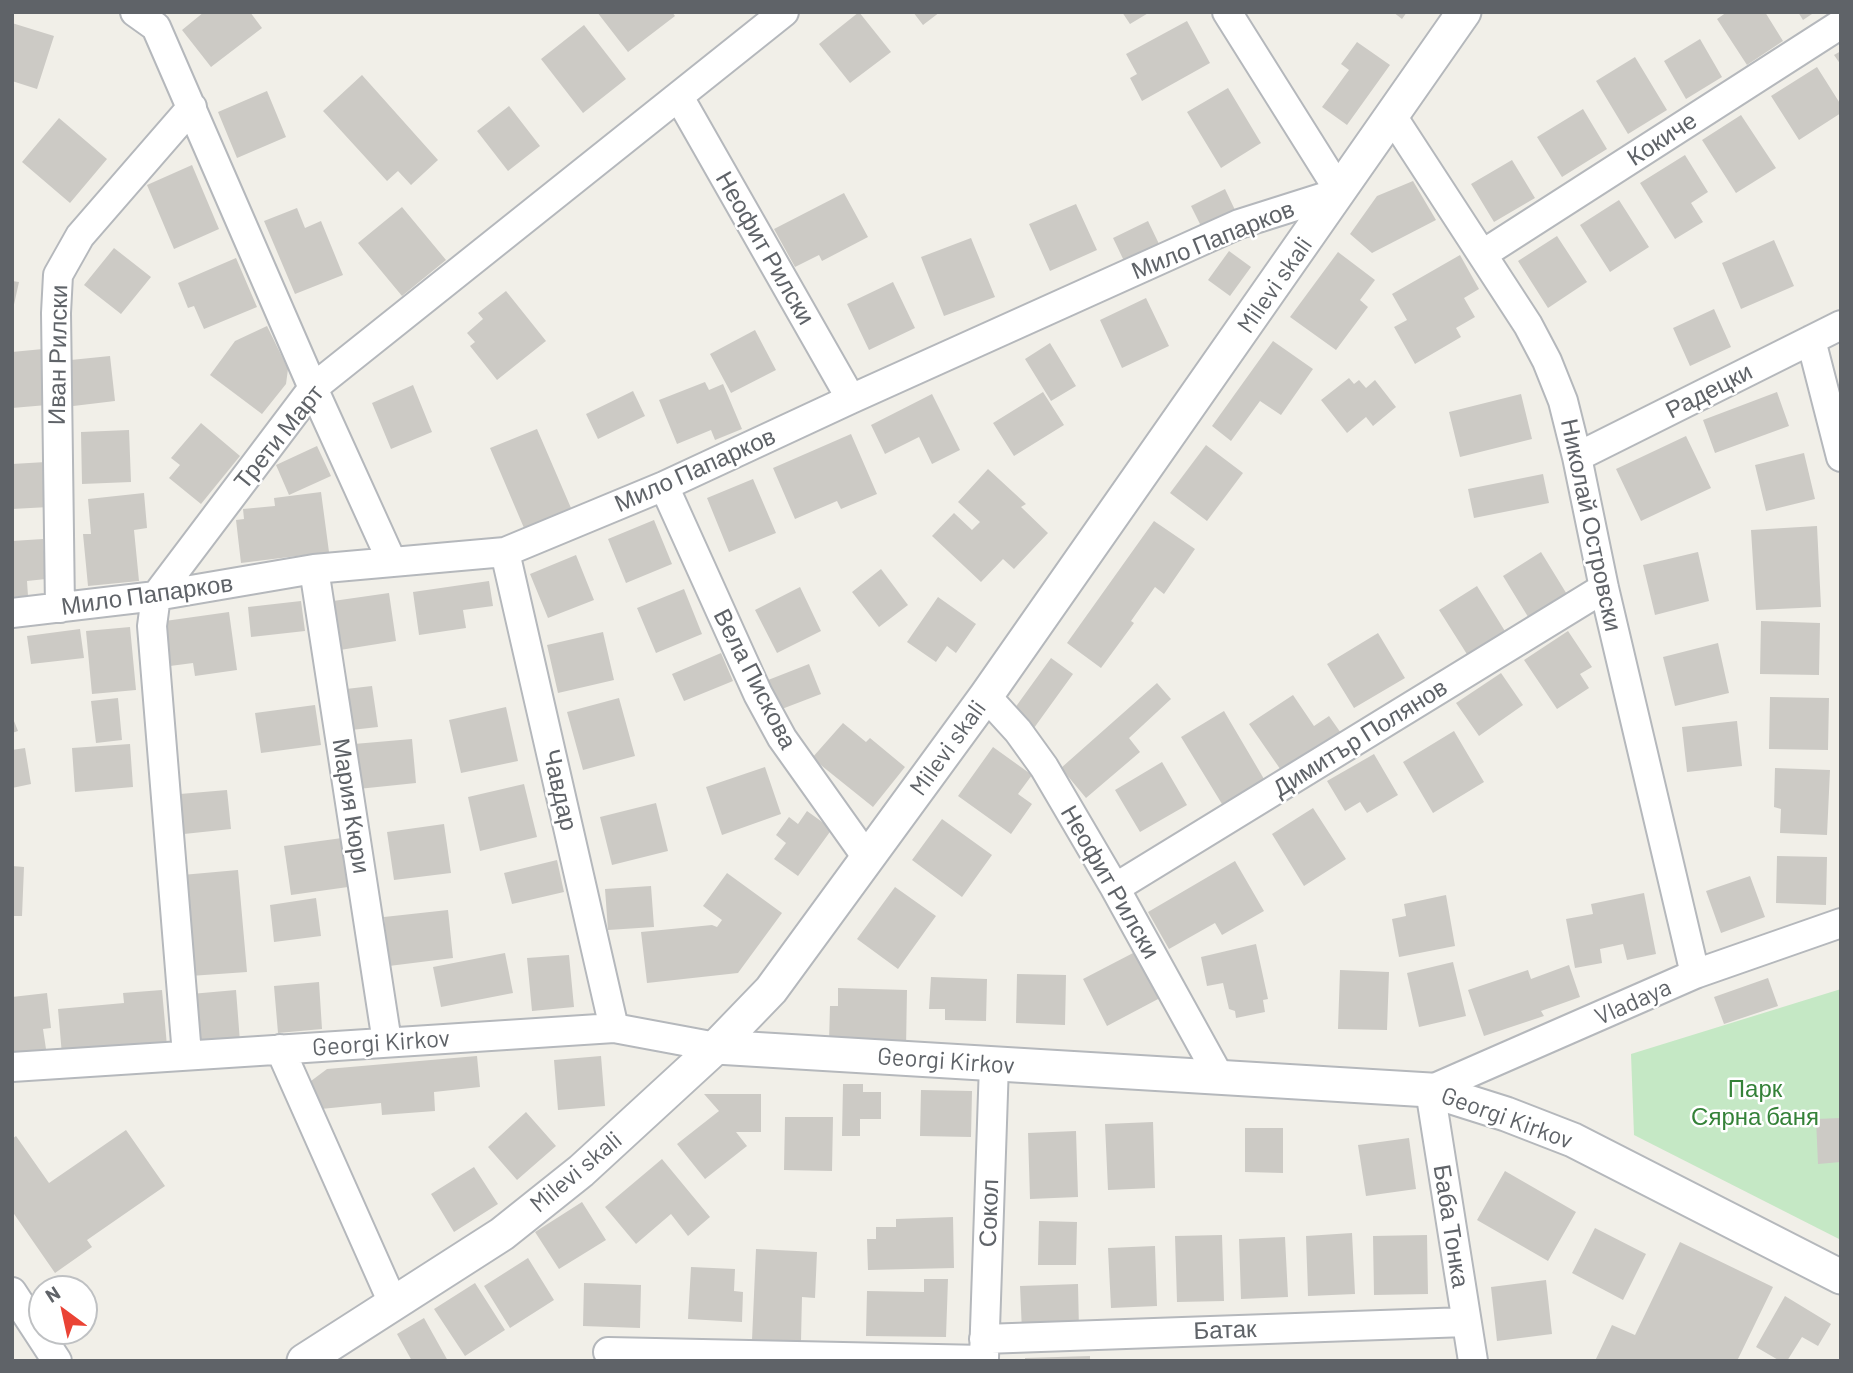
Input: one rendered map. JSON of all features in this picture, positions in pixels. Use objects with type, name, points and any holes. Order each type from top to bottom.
[{"type":"street","name":"Трети Март","points":[[156,596],[313,388],[784,12]]},
{"type":"street","points":[[1227,12],[1340,192]]},
{"type":"street","name":"Milevi skali","points":[[304,1361],[502,1234],[561,1187],[716,1047],[771,990],[986,696],[1464,12]]},
{"type":"street","points":[[155,17],[313,388],[392,562]]},
{"type":"street","name":"Кокиче","points":[[1483,254],[1841,24]]},
{"type":"street","name":"Неофит Рилски","points":[[679,97],[850,399]]},
{"type":"street","name":"Иван Рилски","points":[[60,608],[55,313],[58,275],[80,236],[192,107]]},
{"type":"street","name":"Николай Островски","points":[[1392,116],[1483,254],[1547,361],[1563,401],[1695,974]]},
{"type":"street","name":"Мило Папарков","points":[[12,613],[156,596],[314,569],[505,552],[664,486],[1239,224],[1340,192]]},
{"type":"street","name":"Радецки","points":[[1577,457],[1841,325]]},
{"type":"street","points":[[1811,340],[1841,457]]},
{"type":"street","name":"Вела Пискова","points":[[664,486],[764,705],[782,738],[868,859]]},
{"type":"street","name":"Чавдар","points":[[505,552],[614,1028]]},
{"type":"street","name":"Мария Кюри","points":[[314,569],[387,1042]]},
{"type":"street","name":"Димитър Полянов","points":[[1115,888],[1604,588]]},
{"type":"street","points":[[156,596],[152,626],[187,1055]]},
{"type":"street","name":"Неофит Рилски","points":[[986,696],[1018,731],[1044,767],[1115,888],[1220,1078]]},
{"type":"street","name":"Vladaya","points":[[1430,1090],[1695,974],[1841,923]]},
{"type":"street","name":"Georgi Kirkov","points":[[12,1067],[614,1028],[716,1047],[1430,1090],[1506,1114],[1573,1140],[1841,1277]]},
{"type":"street","points":[[280,1049],[393,1303]]},
{"type":"street","name":"Сокол","points":[[984,1353],[994,1065]]},
{"type":"street","name":"Баба Тонка","points":[[1430,1090],[1473,1361]]},
{"type":"street","points":[[12,1292],[57,1361]]},
{"type":"street","name":"Батак","points":[[608,1352],[984,1353],[1466,1322]]},
{"type":"green space","name":"Парк Сярна баня","points":[[1841,989],[1841,1240],[1634,1135],[1631,1054]]},
{"type":"building","points":[[204,12],[250,12],[262,28],[211,67],[182,30]]},
{"type":"building","points":[[597,12],[672,12],[675,16],[628,52]]},
{"type":"building","points":[[859,12],[891,52],[850,83],[819,44]]},
{"type":"building","points":[[913,12],[940,12],[923,25]]},
{"type":"building","points":[[1122,12],[1150,12],[1130,24]]},
{"type":"building","points":[[1393,12],[1407,12],[1402,19]]},
{"type":"building","points":[[1727,12],[1765,12],[1783,41],[1747,65],[1717,19]]},
{"type":"building","points":[[1798,12],[1815,12],[1803,20]]},
{"type":"building","points":[[1187,21],[1210,63],[1142,101],[1130,78],[1137,74],[1126,54]]},
{"type":"building","points":[[12,23],[54,36],[37,89],[12,81]]},
{"type":"building","points":[[584,25],[626,79],[583,113],[541,59]]},
{"type":"building","points":[[1700,39],[1722,77],[1686,99],[1664,61]]},
{"type":"building","points":[[1357,42],[1390,65],[1347,125],[1322,107],[1349,70],[1341,64]]},
{"type":"building","points":[[1841,51],[1841,65],[1834,55]]},
{"type":"building","points":[[1635,57],[1667,110],[1628,134],[1596,81]]},
{"type":"building","points":[[1817,67],[1841,105],[1841,113],[1799,140],[1771,96]]},
{"type":"building","points":[[362,75],[438,160],[411,185],[398,171],[387,181],[323,111]]},
{"type":"building","points":[[1228,88],[1261,143],[1221,168],[1187,112]]},
{"type":"building","points":[[267,91],[286,137],[237,158],[218,112]]},
{"type":"building","points":[[509,106],[540,146],[508,171],[477,131]]},
{"type":"building","points":[[1583,109],[1607,149],[1562,177],[1537,137]]},
{"type":"building","points":[[1741,115],[1776,168],[1736,193],[1702,140]]},
{"type":"building","points":[[59,118],[107,159],[70,203],[22,162]]},
{"type":"building","points":[[1685,155],[1708,192],[1691,203],[1703,222],[1675,239],[1640,183]]},
{"type":"building","points":[[1512,160],[1535,198],[1494,222],[1471,184]]},
{"type":"building","points":[[192,165],[219,229],[174,249],[147,185]]},
{"type":"building","points":[[1413,181],[1436,220],[1372,253],[1350,234],[1377,196]]},
{"type":"building","points":[[1225,189],[1235,210],[1201,226],[1191,206]]},
{"type":"building","points":[[844,193],[868,237],[822,261],[819,255],[795,267],[774,229]]},
{"type":"building","points":[[1619,200],[1649,247],[1610,272],[1580,225]]},
{"type":"building","points":[[1076,204],[1097,250],[1050,271],[1029,224]]},
{"type":"building","points":[[402,207],[446,260],[402,296],[358,243]]},
{"type":"building","points":[[297,208],[305,228],[321,221],[343,275],[295,294],[264,221]]},
{"type":"building","points":[[1148,221],[1160,246],[1125,263],[1113,238]]},
{"type":"building","points":[[1557,236],[1587,282],[1548,308],[1518,261]]},
{"type":"building","points":[[971,238],[995,297],[944,316],[921,257]]},
{"type":"building","points":[[1774,240],[1794,286],[1741,309],[1722,263]]},
{"type":"building","points":[[114,248],[151,277],[121,314],[84,285]]},
{"type":"building","points":[[1229,251],[1251,267],[1230,296],[1208,280]]},
{"type":"building","points":[[1338,252],[1375,280],[1360,300],[1368,307],[1336,350],[1290,317]]},
{"type":"building","points":[[1460,255],[1479,289],[1464,298],[1475,317],[1456,328],[1461,337],[1415,364],[1394,327],[1407,320],[1392,294]]},
{"type":"building","points":[[236,258],[257,307],[204,329],[194,306],[188,308],[178,283]]},
{"type":"building","points":[[12,281],[19,282],[13,309],[12,308]]},
{"type":"building","points":[[893,282],[915,328],[869,350],[847,304]]},
{"type":"building","points":[[506,291],[546,341],[497,380],[470,346],[475,342],[467,333],[483,319],[478,313]]},
{"type":"building","points":[[1146,298],[1169,346],[1122,368],[1100,320]]},
{"type":"building","points":[[1714,309],[1731,347],[1690,366],[1673,328]]},
{"type":"building","points":[[267,326],[288,369],[286,384],[262,414],[210,375],[235,341]]},
{"type":"building","points":[[755,330],[776,370],[731,393],[710,354]]},
{"type":"building","points":[[1273,341],[1313,369],[1281,415],[1260,401],[1231,441],[1212,426]]},
{"type":"building","points":[[1050,343],[1076,386],[1051,401],[1025,359]]},
{"type":"building","points":[[43,349],[47,405],[12,408],[12,352]]},
{"type":"building","points":[[110,356],[115,401],[65,407],[61,361]]},
{"type":"building","points":[[1349,378],[1354,384],[1359,380],[1366,388],[1375,380],[1396,407],[1373,426],[1366,417],[1347,433],[1321,400]]},
{"type":"building","points":[[705,382],[709,390],[723,384],[742,429],[715,440],[711,430],[677,444],[659,400]]},
{"type":"building","points":[[413,385],[432,432],[391,449],[372,403]]},
{"type":"building","points":[[633,391],[645,416],[598,439],[586,414]]},
{"type":"building","points":[[1043,392],[1064,425],[1014,456],[993,423]]},
{"type":"building","points":[[1777,392],[1789,426],[1715,453],[1703,420]]},
{"type":"building","points":[[932,394],[960,450],[932,464],[919,437],[885,454],[871,425]]},
{"type":"building","points":[[1521,394],[1532,439],[1460,457],[1449,412]]},
{"type":"building","points":[[201,423],[240,456],[201,504],[169,478],[180,465],[171,458]]},
{"type":"building","points":[[537,429],[571,508],[524,528],[490,448]]},
{"type":"building","points":[[129,430],[131,482],[82,484],[81,432]]},
{"type":"building","points":[[851,434],[877,494],[841,509],[837,501],[795,519],[773,468]]},
{"type":"building","points":[[1686,436],[1711,488],[1641,521],[1616,469]]},
{"type":"building","points":[[1206,445],[1243,473],[1207,521],[1170,493]]},
{"type":"building","points":[[317,446],[331,476],[289,495],[276,465]]},
{"type":"building","points":[[1804,453],[1815,499],[1766,511],[1755,465]]},
{"type":"building","points":[[46,462],[49,507],[12,509],[12,464]]},
{"type":"building","points":[[988,469],[1026,504],[1021,507],[1048,533],[1014,569],[1003,559],[981,582],[932,536],[954,513],[972,530],[980,522],[958,502]]},
{"type":"building","points":[[1543,474],[1549,503],[1474,518],[1468,489]]},
{"type":"building","points":[[753,479],[776,533],[729,552],[707,498]]},
{"type":"building","points":[[321,492],[329,552],[241,563],[236,520],[244,519],[243,509],[275,506],[274,498]]},
{"type":"building","points":[[144,493],[147,528],[134,530],[139,581],[88,586],[83,534],[91,534],[88,499]]},
{"type":"building","points":[[654,520],[672,564],[626,583],[608,539]]},
{"type":"building","points":[[1154,521],[1195,549],[1164,594],[1155,587],[1131,621],[1134,623],[1101,668],[1067,643]]},
{"type":"building","points":[[1817,526],[1821,607],[1756,610],[1751,530]]},
{"type":"building","points":[[43,539],[46,579],[27,581],[28,596],[12,597],[12,541]]},
{"type":"building","points":[[1541,552],[1568,596],[1530,620],[1503,576]]},
{"type":"building","points":[[1698,552],[1709,601],[1655,615],[1643,565]]},
{"type":"building","points":[[576,555],[594,600],[548,618],[530,574]]},
{"type":"building","points":[[881,569],[908,605],[879,627],[852,592]]},
{"type":"building","points":[[489,581],[493,606],[463,610],[466,628],[419,635],[413,592]]},
{"type":"building","points":[[1477,586],[1508,636],[1470,659],[1439,610]]},
{"type":"building","points":[[800,587],[821,631],[777,653],[755,610]]},
{"type":"building","points":[[684,589],[702,634],[656,653],[637,608]]},
{"type":"building","points":[[389,593],[396,641],[340,650],[333,601]]},
{"type":"building","points":[[938,597],[976,624],[956,653],[947,646],[936,662],[907,642]]},
{"type":"building","points":[[301,601],[305,631],[251,637],[248,607]]},
{"type":"building","points":[[229,612],[237,670],[195,676],[193,663],[170,666],[165,621]]},
{"type":"building","points":[[1761,621],[1820,623],[1819,675],[1760,674]]},
{"type":"building","points":[[130,627],[136,690],[92,694],[86,631]]},
{"type":"building","points":[[80,629],[84,658],[31,664],[27,636]]},
{"type":"building","points":[[1568,631],[1592,667],[1580,674],[1589,688],[1557,709],[1524,660]]},
{"type":"building","points":[[603,632],[614,680],[558,693],[547,645]]},
{"type":"building","points":[[1378,633],[1405,678],[1354,708],[1327,664]]},
{"type":"building","points":[[1718,643],[1729,693],[1675,706],[1663,657]]},
{"type":"building","points":[[721,653],[733,681],[684,701],[672,674]]},
{"type":"building","points":[[1051,658],[1073,674],[1034,728],[1012,712]]},
{"type":"building","points":[[809,664],[821,694],[774,712],[763,682]]},
{"type":"building","points":[[1501,673],[1523,705],[1479,736],[1456,703]]},
{"type":"building","points":[[1157,683],[1171,699],[1129,738],[1140,752],[1086,798],[1061,768]]},
{"type":"building","points":[[372,686],[378,727],[351,730],[346,689]]},
{"type":"building","points":[[1293,695],[1314,726],[1329,716],[1343,736],[1285,776],[1249,724]]},
{"type":"building","points":[[1770,697],[1829,698],[1828,750],[1769,749]]},
{"type":"building","points":[[118,698],[122,740],[96,743],[91,701]]},
{"type":"building","points":[[619,698],[635,756],[583,770],[567,712]]},
{"type":"building","points":[[315,705],[321,745],[261,753],[255,713]]},
{"type":"building","points":[[506,707],[518,761],[461,773],[449,720]]},
{"type":"building","points":[[1224,711],[1264,779],[1222,804],[1181,737]]},
{"type":"building","points":[[12,716],[18,731],[12,733]]},
{"type":"building","points":[[1737,721],[1742,766],[1687,772],[1682,727]]},
{"type":"building","points":[[843,723],[866,742],[870,738],[905,767],[873,807],[812,758]]},
{"type":"building","points":[[1454,731],[1484,782],[1433,813],[1403,762]]},
{"type":"building","points":[[412,739],[416,783],[358,789],[354,744]]},
{"type":"building","points":[[130,744],[133,787],[75,792],[72,748]]},
{"type":"building","points":[[993,747],[1032,775],[1018,794],[1032,804],[1011,834],[958,796]]},
{"type":"building","points":[[25,748],[31,784],[12,788],[12,750]]},
{"type":"building","points":[[1374,754],[1398,795],[1367,813],[1360,802],[1345,811],[1327,781]]},
{"type":"building","points":[[1162,762],[1187,805],[1140,832],[1115,790]]},
{"type":"building","points":[[765,767],[781,814],[722,835],[706,787]]},
{"type":"building","points":[[1775,768],[1830,770],[1827,835],[1780,833],[1781,809],[1774,807]]},
{"type":"building","points":[[524,784],[537,837],[480,851],[468,797]]},
{"type":"building","points":[[227,790],[231,829],[184,834],[180,794]]},
{"type":"building","points":[[656,803],[668,851],[612,865],[600,817]]},
{"type":"building","points":[[1313,808],[1346,859],[1304,886],[1272,834]]},
{"type":"building","points":[[807,811],[832,829],[798,876],[774,859],[786,843],[776,835],[789,817],[798,824]]},
{"type":"building","points":[[942,819],[992,855],[962,897],[912,860]]},
{"type":"building","points":[[444,824],[451,873],[394,880],[387,832]]},
{"type":"building","points":[[342,838],[348,887],[291,895],[284,846]]},
{"type":"building","points":[[1777,856],[1827,857],[1826,905],[1776,903]]},
{"type":"building","points":[[557,860],[564,892],[512,904],[504,873]]},
{"type":"building","points":[[1235,861],[1264,911],[1222,935],[1215,923],[1169,949],[1148,912]]},
{"type":"building","points":[[12,866],[24,867],[22,916],[12,916]]},
{"type":"building","points":[[238,870],[247,972],[190,976],[182,875]]},
{"type":"building","points":[[727,873],[782,913],[738,973],[647,983],[641,932],[712,925],[717,927],[722,920],[703,906]]},
{"type":"building","points":[[1750,876],[1765,917],[1721,933],[1706,891]]},
{"type":"building","points":[[651,886],[654,927],[608,930],[605,889]]},
{"type":"building","points":[[895,887],[936,916],[898,969],[857,939]]},
{"type":"building","points":[[1644,893],[1656,954],[1627,960],[1623,944],[1600,949],[1602,963],[1575,968],[1566,919],[1593,914],[1591,904]]},
{"type":"building","points":[[1446,895],[1455,946],[1399,957],[1392,919],[1406,916],[1404,904]]},
{"type":"building","points":[[316,898],[321,936],[274,942],[270,905]]},
{"type":"building","points":[[448,910],[453,958],[389,966],[384,917]]},
{"type":"building","points":[[1256,944],[1268,999],[1263,1000],[1265,1012],[1236,1018],[1235,1011],[1229,1009],[1223,983],[1207,986],[1201,957]]},
{"type":"building","points":[[1135,952],[1160,998],[1107,1026],[1083,979]]},
{"type":"building","points":[[505,953],[513,993],[441,1007],[433,967]]},
{"type":"building","points":[[569,955],[574,1007],[532,1011],[527,958]]},
{"type":"building","points":[[1453,962],[1466,1016],[1419,1027],[1407,973]]},
{"type":"building","points":[[1569,965],[1580,997],[1541,1011],[1544,1016],[1484,1036],[1468,990],[1528,970],[1531,979]]},
{"type":"building","points":[[1340,970],[1389,972],[1387,1030],[1338,1029]]},
{"type":"building","points":[[1017,974],[1066,975],[1065,1025],[1016,1023]]},
{"type":"building","points":[[931,977],[987,979],[986,1021],[945,1020],[945,1009],[929,1009]]},
{"type":"building","points":[[1768,978],[1778,1006],[1724,1024],[1714,997]]},
{"type":"building","points":[[319,982],[322,1029],[278,1033],[274,986]]},
{"type":"building","points":[[838,988],[907,990],[906,1049],[829,1042],[830,1006],[838,1006]]},
{"type":"building","points":[[162,990],[167,1046],[62,1055],[58,1009],[124,1003],[123,993]]},
{"type":"building","points":[[236,990],[240,1042],[195,1046],[191,994]]},
{"type":"building","points":[[47,993],[51,1028],[43,1029],[46,1049],[12,1054],[12,997]]},
{"type":"building","points":[[477,1056],[480,1087],[434,1092],[435,1111],[382,1115],[381,1103],[321,1109],[311,1081],[327,1069]]},
{"type":"building","points":[[601,1056],[605,1106],[558,1110],[554,1060]]},
{"type":"building","points":[[843,1084],[863,1084],[863,1092],[881,1092],[881,1119],[860,1119],[860,1136],[842,1136]]},
{"type":"building","points":[[921,1090],[972,1091],[971,1137],[920,1136]]},
{"type":"building","points":[[704,1094],[761,1094],[761,1132],[736,1132],[747,1146],[705,1179],[677,1144],[719,1111]]},
{"type":"building","points":[[526,1112],[556,1146],[517,1180],[488,1147]]},
{"type":"building","points":[[785,1117],[833,1117],[832,1171],[784,1170]]},
{"type":"building","points":[[1841,1118],[1841,1162],[1818,1164],[1816,1119]]},
{"type":"building","points":[[1153,1122],[1155,1188],[1108,1190],[1105,1124]]},
{"type":"building","points":[[1245,1128],[1283,1128],[1283,1173],[1245,1172]]},
{"type":"building","points":[[126,1130],[165,1186],[87,1240],[92,1247],[55,1273],[12,1211],[12,1139],[16,1136],[49,1183]]},
{"type":"building","points":[[1076,1131],[1078,1197],[1030,1199],[1028,1133]]},
{"type":"building","points":[[1409,1138],[1416,1189],[1366,1196],[1358,1145]]},
{"type":"building","points":[[662,1159],[710,1217],[688,1236],[671,1214],[636,1244],[605,1207]]},
{"type":"building","points":[[474,1167],[498,1204],[454,1232],[431,1194]]},
{"type":"building","points":[[1505,1171],[1576,1212],[1548,1261],[1477,1220]]},
{"type":"building","points":[[582,1202],[606,1240],[559,1269],[535,1232]]},
{"type":"building","points":[[953,1217],[954,1268],[868,1270],[867,1239],[876,1239],[876,1227],[896,1227],[896,1219]]},
{"type":"building","points":[[1039,1221],[1077,1222],[1076,1265],[1038,1265]]},
{"type":"building","points":[[1595,1228],[1646,1254],[1623,1300],[1572,1273]]},
{"type":"building","points":[[1352,1233],[1355,1294],[1308,1296],[1306,1236]]},
{"type":"building","points":[[1222,1235],[1224,1301],[1177,1302],[1175,1236]]},
{"type":"building","points":[[1427,1235],[1428,1294],[1374,1295],[1373,1236]]},
{"type":"building","points":[[1285,1237],[1288,1297],[1241,1299],[1239,1239]]},
{"type":"building","points":[[1680,1242],[1773,1287],[1737,1361],[1595,1361],[1612,1325],[1635,1335]]},
{"type":"building","points":[[1155,1246],[1157,1306],[1111,1308],[1108,1248]]},
{"type":"building","points":[[756,1249],[817,1252],[815,1298],[802,1297],[801,1341],[752,1340]]},
{"type":"building","points":[[528,1258],[554,1300],[510,1328],[484,1286]]},
{"type":"building","points":[[691,1267],[735,1269],[734,1291],[743,1292],[742,1322],[688,1319]]},
{"type":"building","points":[[924,1279],[948,1279],[946,1337],[866,1336],[867,1291],[924,1292]]},
{"type":"building","points":[[1546,1280],[1552,1334],[1497,1341],[1491,1287]]},
{"type":"building","points":[[475,1283],[505,1330],[465,1356],[434,1309]]},
{"type":"building","points":[[584,1283],[641,1285],[640,1328],[583,1326]]},
{"type":"building","points":[[1078,1284],[1079,1330],[1022,1332],[1020,1286]]},
{"type":"building","points":[[1785,1296],[1831,1324],[1818,1346],[1802,1337],[1787,1361],[1780,1361],[1756,1347]]},
{"type":"building","points":[[424,1318],[448,1361],[412,1361],[397,1334]]},
{"type":"building","points":[[1090,1356],[1090,1361],[1025,1361],[1025,1358]]}]
